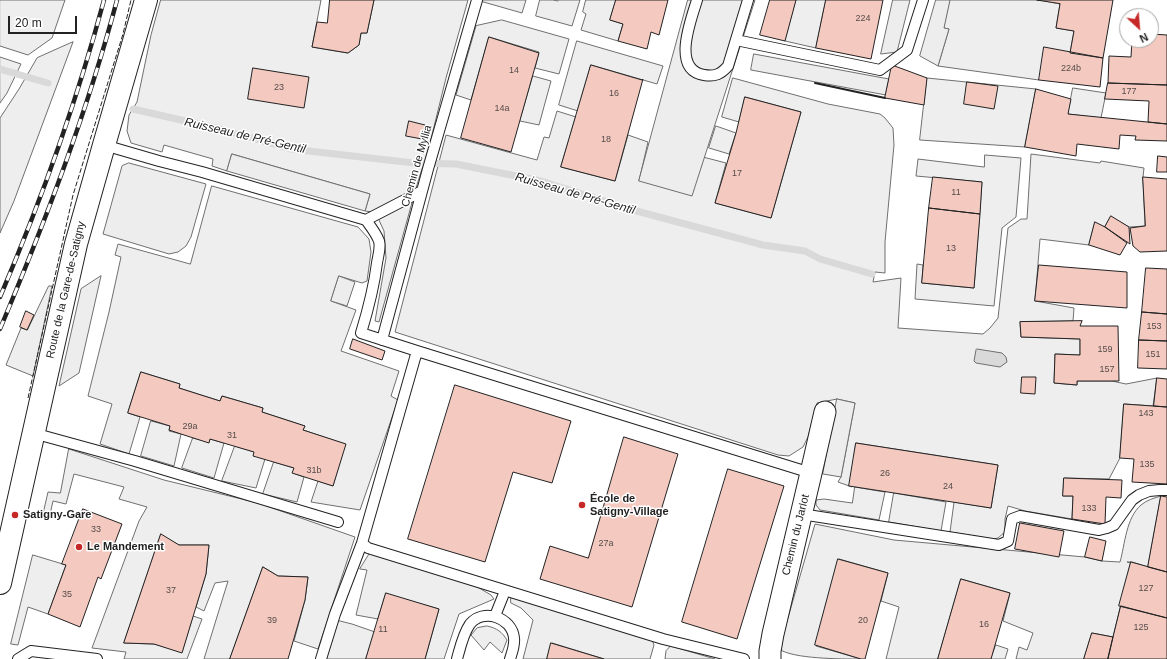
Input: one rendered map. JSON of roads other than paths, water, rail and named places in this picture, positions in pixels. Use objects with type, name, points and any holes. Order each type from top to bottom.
[{"type":"street","name":"Route de la Gare-de-Satigny","points":[[0,583],[76,244],[146,0]]},
{"type":"street","name":"Chemin du Jarlot","points":[[770,659],[772,634],[811,473],[824,412]]},
{"type":"lane","name":"Chemin de Myllia","points":[[382,340],[428,169],[477,0]]},
{"type":"lane","points":[[697,0],[685,44],[686,58],[691,69],[701,75],[710,76],[716,76],[723,72],[728,66],[748,0]]},
{"type":"lane","points":[[736,40],[880,70],[907,50],[923,0]]},
{"type":"lane","points":[[104,145],[366,220],[376,234],[379,242],[379,250],[374,282],[361,332],[417,351],[811,473]]},
{"type":"lane","points":[[366,220],[422,191]]},
{"type":"lane","points":[[321,659],[335,614],[362,543],[417,351]]},
{"type":"lane","points":[[33,433],[114,455],[338,522]]},
{"type":"lane","points":[[801,514],[999,545],[1008,541],[1012,519],[1020,516],[1099,530],[1114,525],[1132,500],[1139,494],[1148,491],[1167,490]]},
{"type":"lane","points":[[362,543],[368,548],[663,639],[744,659]]},
{"type":"lane","points":[[495,616],[505,590]]},
{"type":"lane","points":[[457,659],[466,630],[471,623],[482,616],[490,615],[495,616],[510,627],[514,638],[514,645],[510,659]]},
{"type":"lane","points":[[18,659],[31,651],[69,657],[97,659]]},
{"type":"waterway","name":"Ruisseau de Pré-Gentil","points":[[0,69],[48,83]]},
{"type":"waterway","name":"Ruisseau de Pré-Gentil","points":[[133,109],[220,129],[291,149],[414,163],[456,164],[541,181],[633,210],[763,245],[805,251],[820,259],[872,274]]},
{"type":"railway","points":[[0,297],[30,224],[70,113],[104,0]]},
{"type":"railway","points":[[0,329],[49,208],[79,126],[117,0]]},
{"type":"place","name":"École de Satigny-Village","points":[[582,505]]},
{"type":"place","name":"Satigny-Gare","points":[[15,515]]},
{"type":"place","name":"Le Mandement","points":[[79,547]]}]
